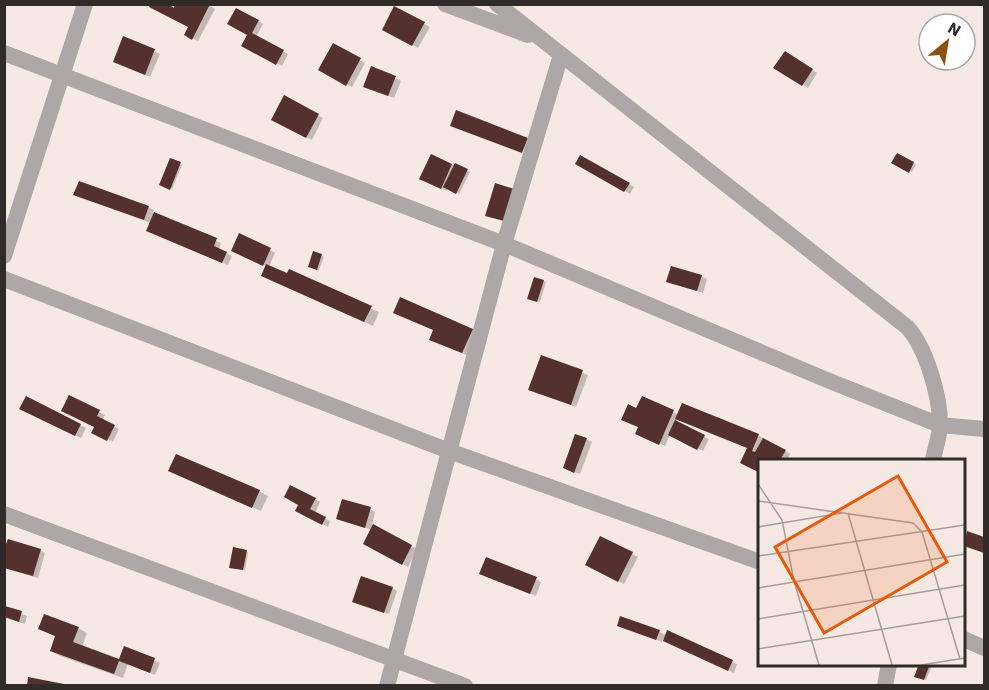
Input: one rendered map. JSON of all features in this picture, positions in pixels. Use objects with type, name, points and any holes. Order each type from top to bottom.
[{"type":"street","points":[[4,256],[85,4]]},
{"type":"street","points":[[445,4],[542,40]]},
{"type":"street","points":[[497,4],[907,327],[915,336],[933,382],[940,425],[933,459]]},
{"type":"street","points":[[4,53],[504,244],[940,425],[984,429]]},
{"type":"street","points":[[387,686],[504,244],[561,55]]},
{"type":"street","points":[[4,279],[449,451],[758,562]]},
{"type":"street","points":[[4,514],[465,686]]},
{"type":"street","points":[[965,640],[984,648]]},
{"type":"street","points":[[885,686],[889,666]]},
{"type":"building","points":[[150,4],[168,4],[174,8],[175,4],[210,4],[192,40],[184,35],[188,27],[149,7]]},
{"type":"building","points":[[394,6],[425,22],[412,46],[382,30]]},
{"type":"building","points":[[236,8],[259,20],[252,33],[284,50],[276,65],[241,46],[247,35],[227,24]]},
{"type":"building","points":[[123,36],[155,49],[145,75],[113,62]]},
{"type":"building","points":[[333,43],[361,58],[346,86],[318,70]]},
{"type":"building","points":[[785,51],[813,69],[802,86],[773,68]]},
{"type":"building","points":[[371,66],[396,76],[388,96],[363,87]]},
{"type":"building","points":[[284,95],[319,114],[306,138],[271,120]]},
{"type":"building","points":[[456,110],[528,138],[522,153],[450,126]]},
{"type":"building","points":[[897,153],[914,162],[909,173],[891,163]]},
{"type":"building","points":[[431,154],[452,164],[441,189],[419,179]]},
{"type":"building","points":[[580,155],[630,183],[624,192],[575,164]]},
{"type":"building","points":[[170,158],[181,162],[170,190],[159,185]]},
{"type":"building","points":[[455,163],[468,169],[456,194],[443,187]]},
{"type":"building","points":[[79,181],[149,206],[144,220],[73,195]]},
{"type":"building","points":[[495,183],[514,189],[504,221],[485,216]]},
{"type":"building","points":[[154,212],[217,238],[214,246],[227,252],[222,263],[146,231]]},
{"type":"building","points":[[239,233],[271,248],[263,266],[231,251]]},
{"type":"building","points":[[313,251],[322,254],[317,270],[308,267]]},
{"type":"building","points":[[266,264],[287,273],[289,269],[372,306],[364,322],[261,276]]},
{"type":"building","points":[[671,266],[702,275],[697,291],[666,282]]},
{"type":"building","points":[[534,277],[544,280],[537,302],[527,299]]},
{"type":"building","points":[[400,297],[473,329],[462,353],[429,340],[433,330],[393,313]]},
{"type":"building","points":[[541,355],[583,370],[571,405],[528,390]]},
{"type":"building","points":[[69,395],[100,410],[97,416],[115,425],[107,441],[91,433],[94,427],[61,411]]},
{"type":"building","points":[[26,396],[81,424],[75,436],[19,409]]},
{"type":"building","points":[[642,396],[674,410],[659,445],[635,434],[638,427],[621,420],[628,404],[636,408]]},
{"type":"building","points":[[682,403],[759,434],[752,451],[755,452],[763,438],[786,450],[781,459],[758,459],[758,472],[740,463],[747,448],[675,419]]},
{"type":"building","points":[[675,420],[705,435],[697,450],[668,435]]},
{"type":"building","points":[[575,434],[587,438],[574,473],[563,468]]},
{"type":"building","points":[[176,454],[260,490],[252,508],[168,471]]},
{"type":"building","points":[[290,485],[316,498],[310,509],[326,517],[322,525],[295,511],[298,505],[284,497]]},
{"type":"building","points":[[342,499],[371,507],[365,528],[336,519]]},
{"type":"building","points":[[373,524],[412,545],[402,565],[363,544]]},
{"type":"building","points":[[967,531],[984,537],[984,553],[965,546]]},
{"type":"building","points":[[600,536],[633,552],[618,582],[585,565]]},
{"type":"building","points":[[8,539],[41,549],[33,576],[4,568],[4,549]]},
{"type":"building","points":[[233,547],[247,550],[243,570],[229,568]]},
{"type":"building","points":[[486,557],[537,577],[530,594],[479,574]]},
{"type":"building","points":[[361,576],[393,587],[384,613],[352,602]]},
{"type":"building","points":[[5,606],[22,611],[19,622],[5,617]]},
{"type":"building","points":[[44,614],[79,627],[73,642],[119,659],[124,646],[155,658],[150,673],[119,661],[114,674],[50,651],[55,636],[38,629]]},
{"type":"building","points":[[620,616],[660,630],[656,640],[617,626]]},
{"type":"building","points":[[667,630],[733,660],[728,671],[663,641]]},
{"type":"building","points":[[918,666],[929,666],[924,680],[914,677]]},
{"type":"building","points":[[28,677],[64,684],[64,686],[27,686]]}]
